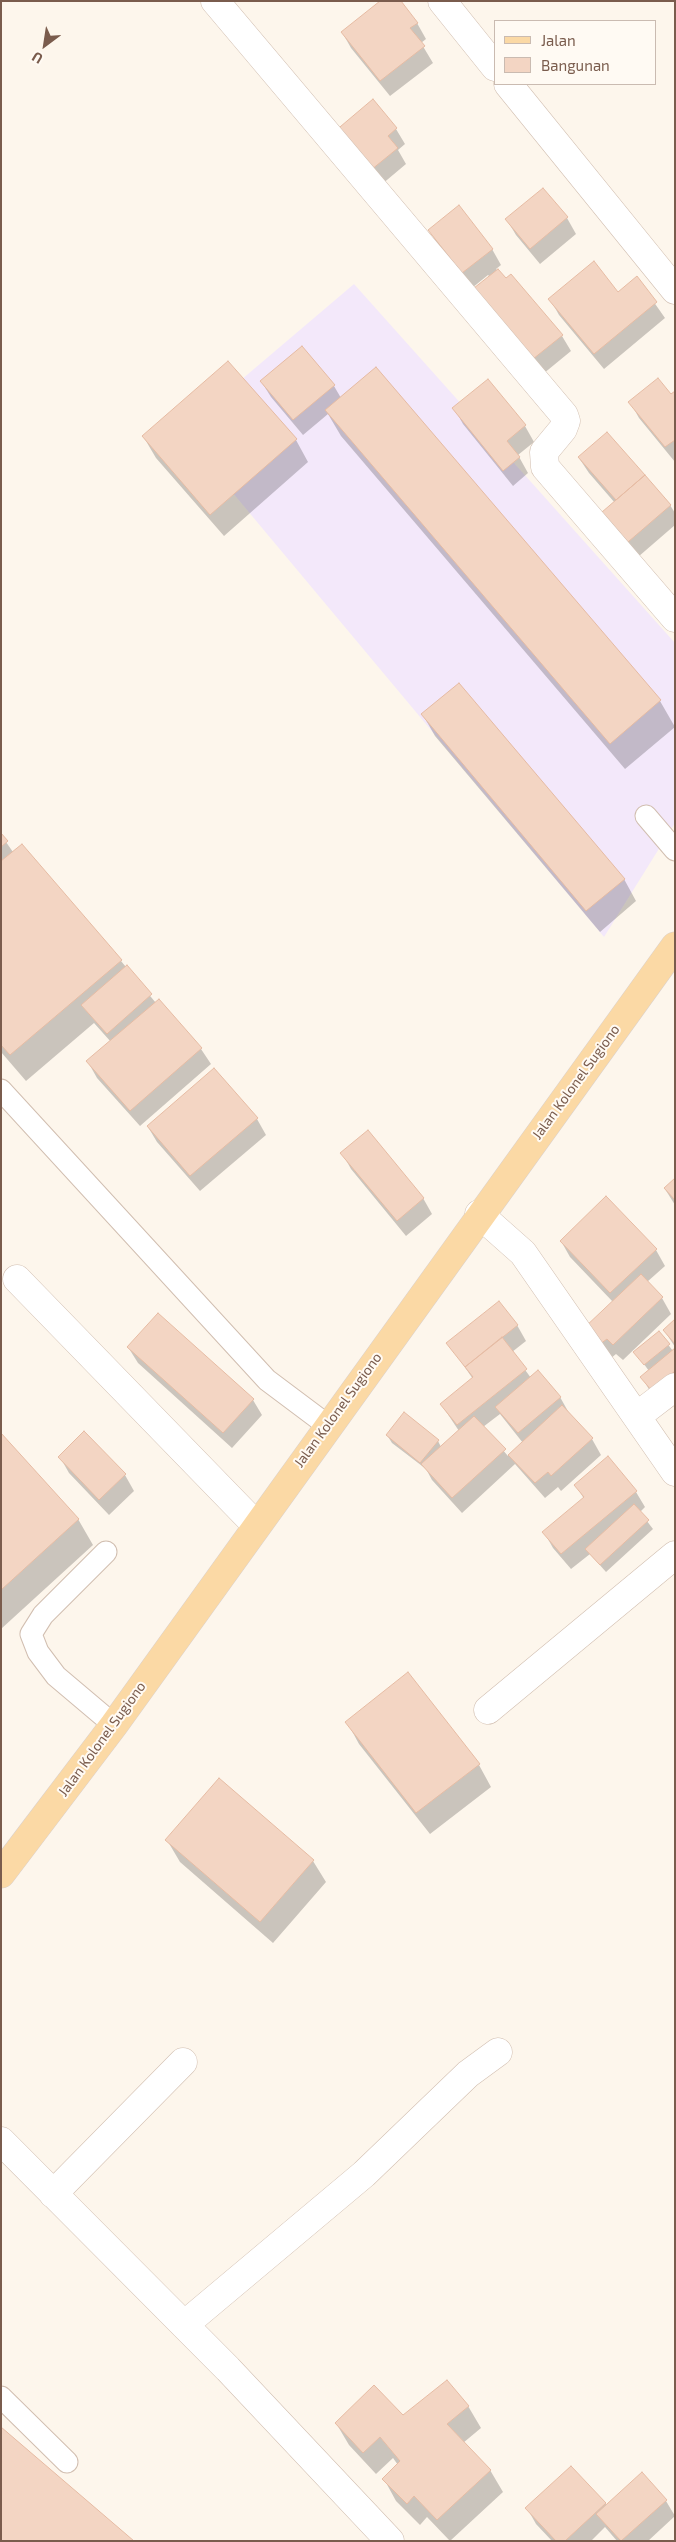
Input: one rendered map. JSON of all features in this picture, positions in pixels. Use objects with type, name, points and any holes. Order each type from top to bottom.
[{"type":"main road","name":"Jalan Kolonel Sugiono","points":[[1,1874],[114,1725],[327,1425],[675,946]]},
{"type":"street","points":[[215,1],[564,415],[566,421],[563,428],[544,452],[546,467],[675,618]]},
{"type":"street","points":[[442,1],[493,65]]},
{"type":"street","points":[[509,85],[675,290]]},
{"type":"street","points":[[480,1214],[523,1253],[675,1472]]},
{"type":"street","points":[[17,1279],[256,1525]]},
{"type":"street","points":[[637,1416],[675,1387]]},
{"type":"street","points":[[488,1710],[675,1555]]},
{"type":"street","points":[[184,2325],[364,2174],[468,2074],[498,2052]]},
{"type":"street","points":[[52,2194],[183,2062]]},
{"type":"street","points":[[1,2141],[184,2325],[390,2541]]},
{"type":"lane","points":[[646,816],[675,850]]},
{"type":"lane","points":[[1,1090],[267,1380],[327,1425]]},
{"type":"lane","points":[[106,1552],[43,1615],[31,1634],[38,1652],[56,1676],[114,1725]]},
{"type":"lane","points":[[1,2397],[67,2462]]},
{"type":"shaded area","points":[[354,284],[675,643],[675,823],[604,937],[181,431]]},
{"type":"building","points":[[380,1],[401,1],[418,23],[410,28],[425,46],[380,81],[341,32]]},
{"type":"building","points":[[373,99],[397,128],[388,136],[398,148],[371,170],[334,132]]},
{"type":"building","points":[[543,188],[568,217],[530,249],[505,219]]},
{"type":"building","points":[[459,205],[493,249],[462,273],[428,230]]},
{"type":"building","points":[[594,261],[618,292],[637,276],[657,302],[594,354],[548,299]]},
{"type":"building","points":[[498,269],[506,278],[511,274],[563,335],[533,359],[474,288]]},
{"type":"building","points":[[302,346],[335,385],[293,420],[260,381]]},
{"type":"building","points":[[228,361],[297,439],[210,515],[142,436]]},
{"type":"building","points":[[376,367],[661,700],[610,744],[325,410]]},
{"type":"building","points":[[658,378],[671,394],[675,391],[675,440],[665,447],[628,402]]},
{"type":"building","points":[[488,379],[526,425],[507,441],[520,457],[503,471],[452,408]]},
{"type":"building","points":[[607,432],[645,475],[616,500],[578,457]]},
{"type":"building","points":[[645,475],[671,505],[628,542],[602,512]]},
{"type":"building","points":[[459,683],[625,879],[586,911],[421,714]]},
{"type":"building","points":[[1,833],[8,841],[1,847]]},
{"type":"building","points":[[22,844],[122,960],[10,1055],[1,1045],[1,861]]},
{"type":"building","points":[[127,965],[152,994],[107,1034],[81,1005]]},
{"type":"building","points":[[159,999],[202,1048],[130,1111],[86,1061]]},
{"type":"building","points":[[214,1068],[258,1118],[190,1176],[147,1126]]},
{"type":"building","points":[[368,1130],[424,1198],[397,1221],[340,1153]]},
{"type":"building","points":[[675,1178],[675,1200],[664,1188]]},
{"type":"building","points":[[606,1196],[657,1249],[610,1293],[560,1241]]},
{"type":"building","points":[[641,1274],[663,1297],[613,1345],[607,1339],[600,1344],[584,1328]]},
{"type":"building","points":[[499,1301],[518,1325],[465,1367],[446,1343]]},
{"type":"building","points":[[158,1313],[254,1399],[223,1433],[127,1347]]},
{"type":"building","points":[[675,1319],[675,1344],[663,1330]]},
{"type":"building","points":[[659,1331],[670,1344],[644,1365],[633,1352]]},
{"type":"building","points":[[502,1337],[527,1369],[457,1425],[440,1404],[473,1377],[465,1367]]},
{"type":"building","points":[[675,1348],[675,1371],[652,1391],[640,1377]]},
{"type":"building","points":[[538,1370],[561,1397],[518,1433],[495,1407]]},
{"type":"building","points":[[562,1405],[593,1438],[551,1476],[548,1472],[535,1483],[508,1455]]},
{"type":"building","points":[[404,1412],[439,1440],[420,1463],[386,1435]]},
{"type":"building","points":[[474,1416],[506,1449],[452,1498],[421,1464]]},
{"type":"building","points":[[84,1431],[126,1474],[99,1500],[58,1457]]},
{"type":"building","points":[[1,1433],[79,1519],[1,1590]]},
{"type":"building","points":[[608,1456],[637,1491],[561,1554],[542,1532],[584,1497],[574,1485]]},
{"type":"building","points":[[634,1504],[649,1520],[600,1565],[585,1549]]},
{"type":"building","points":[[408,1672],[480,1764],[416,1813],[345,1722]]},
{"type":"building","points":[[219,1778],[314,1860],[260,1922],[165,1840]]},
{"type":"building","points":[[447,2380],[469,2406],[447,2424],[491,2470],[437,2520],[414,2496],[407,2504],[382,2479],[400,2461],[380,2437],[363,2453],[335,2423],[374,2385],[403,2415]]},
{"type":"building","points":[[1,2427],[134,2541],[1,2541]]},
{"type":"building","points":[[571,2466],[606,2503],[565,2541],[556,2541],[525,2508]]},
{"type":"building","points":[[642,2472],[667,2500],[621,2541],[596,2514]]}]
